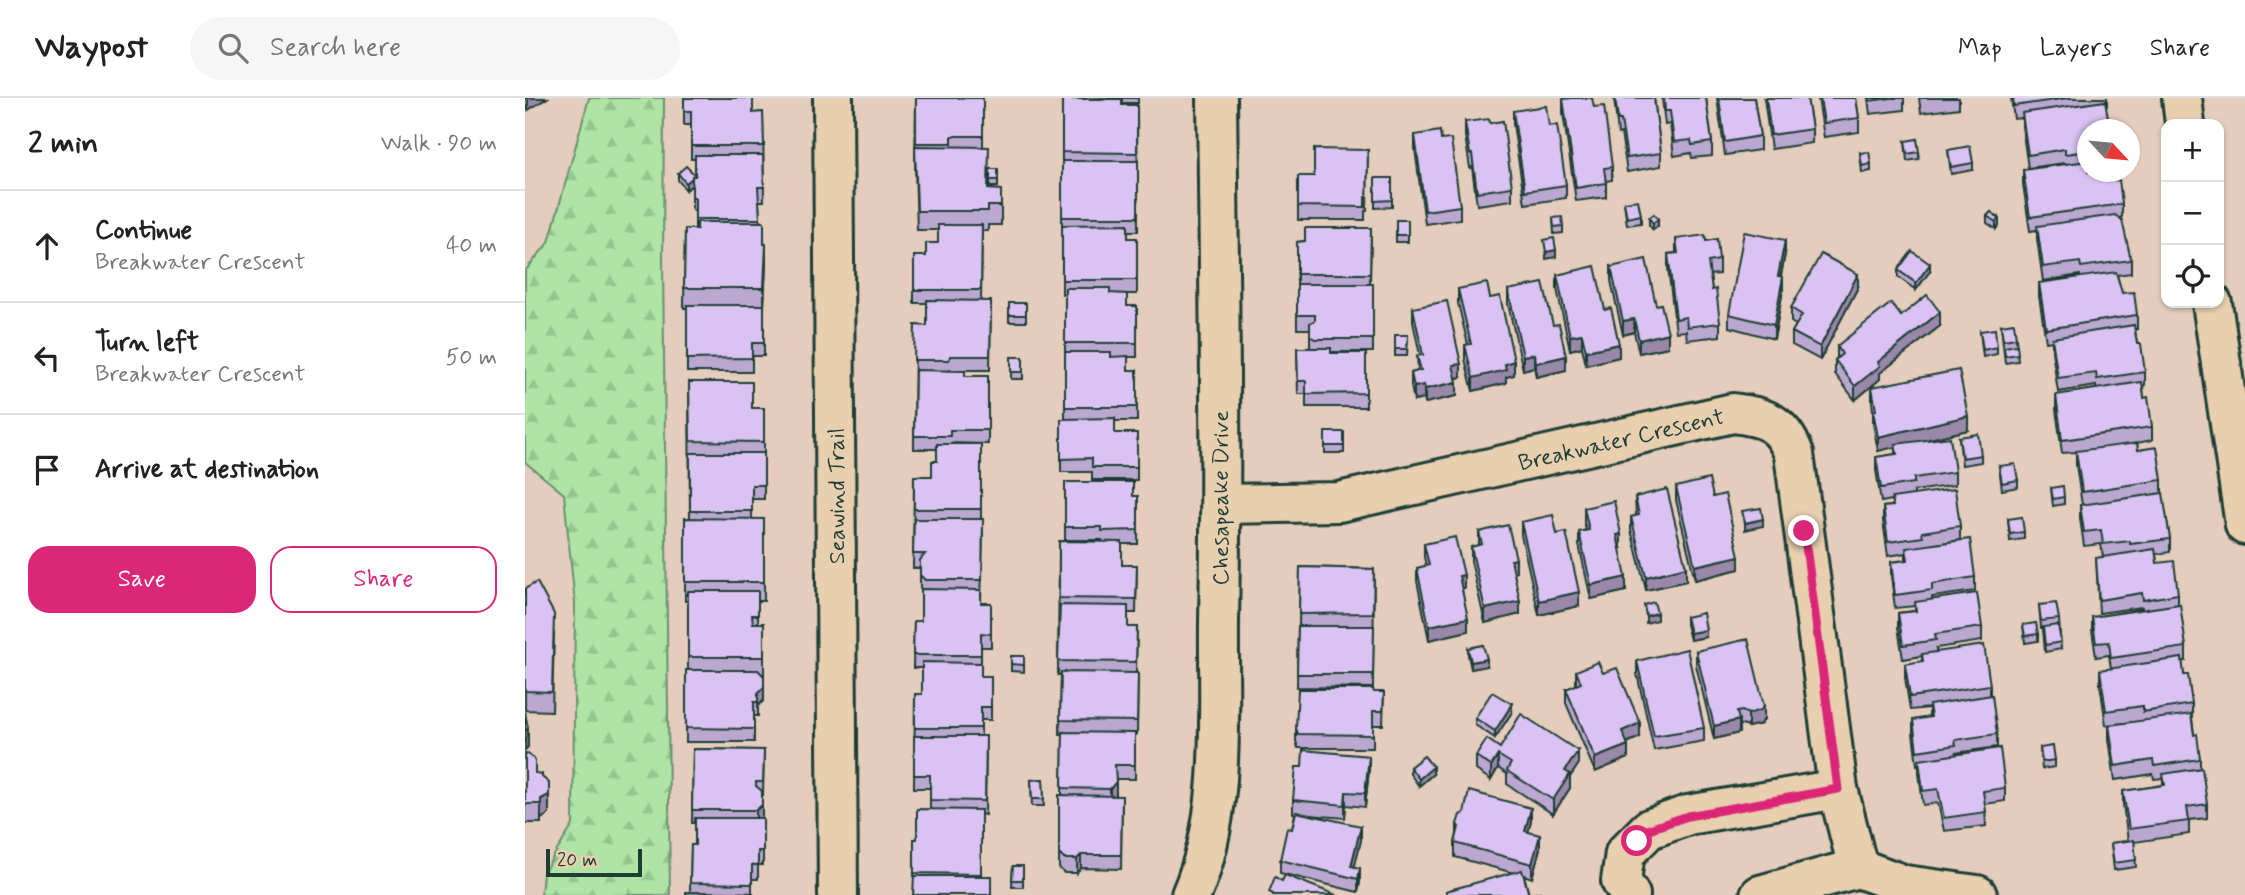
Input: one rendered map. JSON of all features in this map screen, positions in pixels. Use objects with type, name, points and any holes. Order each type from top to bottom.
[{"type":"street","name":"Seawind Trail","points":[[833,98],[838,895]]},
{"type":"street","name":"Chesapeake Drive","points":[[1191,895],[1203,869],[1217,791],[1221,504],[1217,98]]},
{"type":"street","points":[[2182,98],[2184,119]]},
{"type":"street","points":[[2213,308],[2245,524]]},
{"type":"street","name":"Breakwater Crescent","points":[[1221,504],[1339,502],[1374,496],[1733,413],[1756,416],[1776,425],[1787,436],[1794,454],[1838,789],[1858,869]]},
{"type":"street","points":[[1630,895],[1621,881],[1625,853],[1649,829],[1688,816],[1838,789]]},
{"type":"street","points":[[1760,895],[1858,869],[1905,885],[1977,895]]},
{"type":"green space","points":[[589,98],[664,98],[663,263],[670,895],[541,895],[543,873],[573,825],[575,604],[564,494],[525,462],[525,271],[549,242]]},
{"type":"building","points":[[684,98],[753,98],[753,113],[763,112],[764,146],[691,146],[691,111],[684,111]]},
{"type":"building","points":[[916,98],[983,98],[983,136],[952,136],[952,143],[916,143]]},
{"type":"building","points":[[1592,98],[1594,107],[1604,106],[1612,167],[1604,168],[1606,183],[1576,188],[1563,99]]},
{"type":"building","points":[[1615,98],[1654,98],[1661,153],[1627,158]]},
{"type":"building","points":[[1664,98],[1706,98],[1712,142],[1692,145],[1691,140],[1674,142],[1670,111],[1665,111]]},
{"type":"building","points":[[1719,98],[1754,98],[1760,136],[1725,142]]},
{"type":"building","points":[[1766,98],[1807,98],[1812,129],[1771,135]]},
{"type":"building","points":[[1820,98],[1856,98],[1859,118],[1824,123]]},
{"type":"building","points":[[1869,98],[1891,98],[1870,101]]},
{"type":"building","points":[[2013,98],[2068,98],[2014,106]]},
{"type":"building","points":[[1062,99],[1122,99],[1122,105],[1137,105],[1137,153],[1062,152]]},
{"type":"building","points":[[2105,101],[2108,119],[2077,119],[2077,152],[2065,154],[2065,149],[2028,155],[2022,113]]},
{"type":"building","points":[[1546,106],[1549,126],[1557,125],[1566,185],[1525,191],[1513,111]]},
{"type":"building","points":[[1489,119],[1490,123],[1503,121],[1512,187],[1477,192],[1465,122]]},
{"type":"building","points":[[1440,131],[1441,140],[1451,139],[1460,206],[1425,211],[1415,135]]},
{"type":"building","points":[[1917,139],[1919,152],[1907,154],[1905,141]]},
{"type":"building","points":[[915,146],[989,147],[988,189],[1001,190],[1001,206],[988,206],[988,211],[917,211]]},
{"type":"building","points":[[1970,146],[1973,163],[1951,167],[1948,150]]},
{"type":"building","points":[[1314,149],[1368,150],[1365,207],[1298,206],[1298,176],[1314,176]]},
{"type":"building","points":[[1869,152],[1871,164],[1862,166],[1860,153]]},
{"type":"building","points":[[695,155],[763,155],[764,187],[758,187],[760,219],[695,219],[692,176],[695,176]]},
{"type":"building","points":[[1062,161],[1138,161],[1138,217],[1062,217]]},
{"type":"building","points":[[2077,163],[2077,182],[2119,182],[2122,204],[2030,217],[2023,170]]},
{"type":"building","points":[[686,166],[695,175],[686,183],[678,173]]},
{"type":"building","points":[[990,169],[998,169],[998,180],[990,180]]},
{"type":"building","points":[[1375,178],[1392,178],[1392,200],[1375,201]]},
{"type":"building","points":[[1638,200],[1641,215],[1627,218],[1624,202]]},
{"type":"building","points":[[1991,212],[1999,218],[1996,222],[1987,216]]},
{"type":"building","points":[[1654,214],[1658,219],[1653,223],[1649,218]]},
{"type":"building","points":[[2115,215],[2122,220],[2131,260],[2081,267],[2080,262],[2043,267],[2037,226]]},
{"type":"building","points":[[1562,217],[1563,226],[1554,227],[1553,218]]},
{"type":"building","points":[[1396,220],[1408,220],[1408,235],[1396,235]]},
{"type":"building","points":[[697,222],[764,222],[764,288],[684,288],[685,229],[697,229]]},
{"type":"building","points":[[1128,224],[1128,238],[1137,238],[1137,280],[1062,280],[1062,225]]},
{"type":"building","points":[[938,225],[982,225],[981,290],[914,290],[914,256],[926,256],[926,243],[938,243]]},
{"type":"building","points":[[1305,228],[1371,228],[1370,274],[1297,274],[1297,242],[1305,241]]},
{"type":"building","points":[[1744,232],[1785,240],[1778,276],[1783,277],[1774,325],[1729,314]]},
{"type":"building","points":[[1705,235],[1706,241],[1717,239],[1719,260],[1708,262],[1712,290],[1716,289],[1720,323],[1687,327],[1686,317],[1676,319],[1668,254],[1678,253],[1676,239]]},
{"type":"building","points":[[1554,238],[1556,250],[1546,252],[1544,240]]},
{"type":"building","points":[[1912,251],[1930,264],[1916,283],[1898,270]]},
{"type":"building","points":[[1821,254],[1858,274],[1820,347],[1792,332],[1802,315],[1791,308]]},
{"type":"building","points":[[1646,259],[1656,305],[1661,304],[1668,333],[1639,340],[1634,319],[1623,321],[1611,267]]},
{"type":"building","points":[[1595,266],[1605,310],[1611,308],[1619,344],[1586,351],[1582,334],[1570,336],[1557,275]]},
{"type":"building","points":[[2116,272],[2122,293],[2134,292],[2137,315],[2046,329],[2039,283]]},
{"type":"building","points":[[1487,283],[1490,298],[1500,296],[1514,361],[1505,364],[1506,370],[1473,378],[1465,345],[1471,344],[1458,289]]},
{"type":"building","points":[[1543,283],[1553,325],[1559,324],[1566,356],[1536,363],[1534,354],[1523,356],[1508,290]]},
{"type":"building","points":[[1297,284],[1373,284],[1373,339],[1315,339],[1310,336],[1310,323],[1315,320],[1315,315],[1297,315]]},
{"type":"building","points":[[1065,288],[1110,288],[1110,293],[1127,294],[1127,306],[1137,306],[1137,343],[1065,343]]},
{"type":"building","points":[[1927,295],[1940,312],[1878,362],[1880,366],[1855,386],[1835,360],[1842,354],[1837,346],[1891,303],[1901,316]]},
{"type":"building","points":[[927,300],[991,301],[990,356],[950,356],[949,360],[914,360],[915,325],[927,326]]},
{"type":"building","points":[[1447,301],[1461,364],[1453,365],[1457,382],[1425,389],[1424,385],[1414,387],[1411,373],[1421,370],[1417,356],[1423,355],[1413,308]]},
{"type":"building","points":[[1009,303],[1026,303],[1026,315],[1009,315]]},
{"type":"building","points":[[687,305],[764,305],[764,343],[752,343],[752,358],[687,359]]},
{"type":"building","points":[[2014,323],[2016,338],[2003,340],[2001,325]]},
{"type":"building","points":[[2134,325],[2137,344],[2141,344],[2145,372],[2097,379],[2096,373],[2058,378],[2052,338]]},
{"type":"building","points":[[1995,329],[1997,347],[1983,350],[1980,331]]},
{"type":"building","points":[[1395,335],[1408,335],[1407,349],[1395,349]]},
{"type":"building","points":[[2017,345],[2018,354],[2005,356],[2004,347]]},
{"type":"building","points":[[1297,348],[1331,348],[1331,353],[1366,353],[1366,393],[1306,394],[1306,381],[1298,381]]},
{"type":"building","points":[[1065,352],[1111,352],[1111,357],[1128,356],[1128,370],[1137,370],[1137,407],[1065,407]]},
{"type":"building","points":[[1011,357],[1023,357],[1023,372],[1011,372]]},
{"type":"building","points":[[915,370],[965,371],[965,376],[988,376],[988,430],[950,430],[950,436],[914,436]]},
{"type":"building","points":[[1959,370],[1968,416],[1878,437],[1872,387]]},
{"type":"building","points":[[689,382],[752,382],[752,408],[764,408],[764,442],[690,441]]},
{"type":"building","points":[[2142,382],[2144,398],[2148,397],[2152,427],[2062,440],[2056,395]]},
{"type":"building","points":[[1115,418],[1115,433],[1137,433],[1137,467],[1092,467],[1092,458],[1061,459],[1061,419]]},
{"type":"building","points":[[1325,432],[1344,432],[1344,446],[1325,446]]},
{"type":"building","points":[[1978,434],[1981,455],[1962,458],[1959,437]]},
{"type":"building","points":[[1950,437],[1955,472],[1914,478],[1914,483],[1881,488],[1876,457],[1897,454],[1895,444]]},
{"type":"building","points":[[2137,443],[2138,450],[2157,447],[2162,480],[2082,492],[2076,451]]},
{"type":"building","points":[[937,444],[981,444],[981,509],[914,509],[914,476],[932,476],[932,461],[937,461]]},
{"type":"building","points":[[690,453],[764,453],[764,485],[752,485],[752,511],[690,511]]},
{"type":"building","points":[[2015,464],[2018,480],[2002,483],[1999,466]]},
{"type":"building","points":[[1709,479],[1713,497],[1725,494],[1739,556],[1695,566],[1676,487]]},
{"type":"building","points":[[1065,482],[1133,482],[1133,496],[1138,496],[1138,530],[1102,531],[1102,527],[1065,527]]},
{"type":"building","points":[[2063,486],[2064,497],[2053,499],[2051,488]]},
{"type":"building","points":[[1667,489],[1686,567],[1646,577],[1631,517],[1639,515],[1635,497]]},
{"type":"building","points":[[1955,489],[1960,526],[1922,532],[1923,537],[1888,542],[1883,507],[1893,506],[1892,498]]},
{"type":"building","points":[[2163,493],[2170,539],[2103,544],[2101,530],[2084,532],[2080,505]]},
{"type":"building","points":[[1614,501],[1621,534],[1617,535],[1626,577],[1591,585],[1579,532],[1589,530],[1584,508]]},
{"type":"building","points":[[1761,508],[1763,519],[1745,523],[1742,511]]},
{"type":"building","points":[[1553,515],[1557,534],[1566,532],[1579,592],[1539,601],[1521,522]]},
{"type":"building","points":[[2022,517],[2024,532],[2010,534],[2008,519]]},
{"type":"building","points":[[685,518],[764,519],[764,582],[685,582]]},
{"type":"building","points":[[914,519],[983,519],[982,580],[925,580],[920,575],[920,560],[925,554],[913,554]]},
{"type":"building","points":[[1508,525],[1516,559],[1511,560],[1520,601],[1485,609],[1471,547],[1482,544],[1479,532]]},
{"type":"building","points":[[1455,537],[1464,575],[1459,576],[1468,618],[1429,626],[1417,568],[1429,565],[1424,544]]},
{"type":"building","points":[[1970,539],[1975,577],[1932,584],[1932,590],[1895,595],[1891,562],[1908,560],[1906,548]]},
{"type":"building","points":[[1059,541],[1122,542],[1122,565],[1137,565],[1136,599],[1059,598]]},
{"type":"building","points":[[2155,549],[2157,563],[2174,561],[2178,594],[2143,600],[2142,593],[2099,600],[2096,558]]},
{"type":"building","points":[[1300,567],[1374,569],[1373,613],[1299,614]]},
{"type":"building","points":[[537,582],[554,614],[552,692],[525,691],[525,589]]},
{"type":"building","points":[[921,589],[981,590],[981,603],[991,603],[991,634],[981,633],[981,655],[913,655],[914,621],[921,621]]},
{"type":"building","points":[[688,591],[758,591],[758,615],[752,615],[753,623],[764,623],[764,657],[688,657]]},
{"type":"building","points":[[1977,593],[1982,627],[1935,634],[1936,640],[1903,645],[1898,613],[1916,611],[1915,602]]},
{"type":"building","points":[[1654,602],[1657,613],[1646,616],[1644,605]]},
{"type":"building","points":[[2056,603],[2059,619],[2041,621],[2039,605]]},
{"type":"building","points":[[2180,604],[2186,647],[2111,658],[2109,642],[2096,643],[2092,617]]},
{"type":"building","points":[[1060,605],[1128,606],[1128,627],[1137,627],[1136,662],[1058,661]]},
{"type":"building","points":[[1703,613],[1706,630],[1690,633],[1686,617]]},
{"type":"building","points":[[2036,623],[2038,634],[2025,636],[2023,625]]},
{"type":"building","points":[[2058,625],[2061,642],[2045,645],[2043,627]]},
{"type":"building","points":[[1298,626],[1374,626],[1373,674],[1297,674]]},
{"type":"building","points":[[1748,639],[1764,706],[1761,710],[1748,714],[1737,712],[1739,720],[1714,726],[1696,651]]},
{"type":"building","points":[[1483,645],[1487,659],[1471,662],[1468,648]]},
{"type":"building","points":[[1984,645],[1990,685],[1910,697],[1905,664],[1923,661],[1922,654]]},
{"type":"building","points":[[1687,649],[1704,728],[1654,736],[1637,661]]},
{"type":"building","points":[[1011,656],[1024,656],[1024,665],[1011,664]]},
{"type":"building","points":[[2182,658],[2184,675],[2188,675],[2192,704],[2143,712],[2143,706],[2106,711],[2100,670]]},
{"type":"building","points":[[922,662],[981,663],[981,676],[991,676],[991,707],[981,707],[981,728],[915,728],[915,694],[922,694]]},
{"type":"building","points":[[1598,662],[1603,673],[1617,668],[1640,723],[1622,731],[1628,745],[1595,758],[1566,689],[1581,683],[1576,671]]},
{"type":"building","points":[[686,670],[758,670],[764,676],[764,687],[758,693],[758,702],[754,702],[754,729],[686,728]]},
{"type":"building","points":[[1061,672],[1138,673],[1137,721],[1060,720]]},
{"type":"building","points":[[1298,689],[1373,689],[1374,692],[1384,692],[1383,711],[1373,711],[1373,735],[1298,734]]},
{"type":"building","points":[[1492,692],[1512,704],[1495,731],[1475,718]]},
{"type":"building","points":[[1992,695],[1997,734],[1955,740],[1956,745],[1917,751],[1913,720],[1931,717],[1929,705]]},
{"type":"building","points":[[1521,714],[1578,751],[1565,771],[1570,774],[1553,800],[1507,771],[1511,763],[1498,755],[1491,766],[1476,756],[1487,739],[1500,748]]},
{"type":"building","points":[[2191,714],[2200,759],[2154,766],[2153,760],[2115,766],[2109,725]]},
{"type":"building","points":[[1063,732],[1135,733],[1135,765],[1115,765],[1116,782],[1110,789],[1062,788]]},
{"type":"building","points":[[914,736],[986,736],[985,801],[930,800],[930,775],[914,775]]},
{"type":"building","points":[[2053,746],[2055,760],[2042,762],[2040,748]]},
{"type":"building","points":[[2000,748],[2005,788],[1983,791],[1986,812],[1944,818],[1938,789],[1923,791],[1919,760]]},
{"type":"building","points":[[693,749],[764,750],[763,782],[756,782],[756,786],[762,791],[762,805],[756,810],[692,810]]},
{"type":"building","points":[[1303,750],[1369,756],[1365,793],[1346,792],[1345,805],[1293,800],[1296,767],[1302,767]]},
{"type":"building","points":[[525,753],[535,760],[535,773],[542,774],[549,783],[549,795],[541,799],[541,804],[525,804]]},
{"type":"building","points":[[1424,756],[1433,767],[1419,779],[1410,767]]},
{"type":"building","points":[[2202,768],[2207,804],[2187,807],[2189,821],[2129,829],[2123,791],[2165,785],[2163,774]]},
{"type":"building","points":[[1043,779],[1044,799],[1032,799],[1031,780]]},
{"type":"building","points":[[1469,791],[1531,808],[1525,831],[1540,835],[1532,864],[1455,843],[1459,827],[1457,824],[1460,815],[1464,813]]},
{"type":"building","points":[[1059,795],[1122,796],[1121,855],[1081,855],[1077,859],[1064,859],[1059,854]]},
{"type":"building","points":[[917,809],[981,810],[981,874],[914,873]]},
{"type":"building","points":[[1296,812],[1361,826],[1351,866],[1360,868],[1358,879],[1280,860],[1287,828],[1292,829]]},
{"type":"building","points":[[695,818],[763,818],[763,851],[758,851],[758,865],[752,865],[752,884],[690,883]]},
{"type":"building","points":[[2134,840],[2136,860],[2114,863],[2111,843]]},
{"type":"building","points":[[1013,866],[1023,866],[1023,880],[1012,880]]},
{"type":"building","points":[[1522,870],[1529,895],[1447,895],[1446,891]]},
{"type":"building","points":[[1285,875],[1336,895],[1273,895],[1269,892],[1275,877],[1282,881]]},
{"type":"building","points":[[914,876],[991,876],[991,895],[913,895]]},
{"type":"building","points":[[686,892],[753,893],[753,895],[686,895]]},
{"type":"route","points":[[1637,841],[1649,829],[1688,816],[1838,789],[1804,531]]}]
